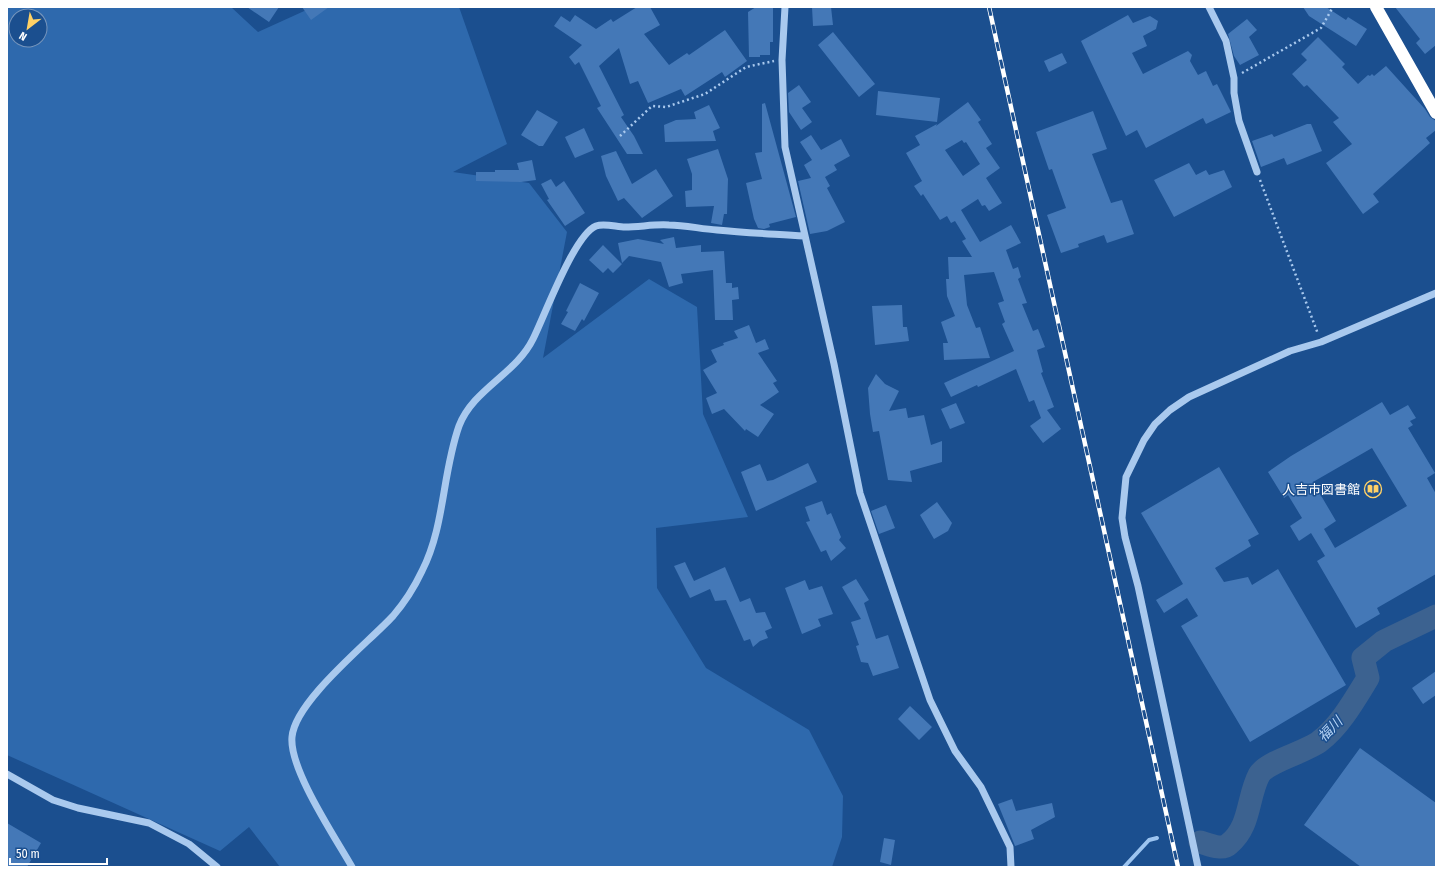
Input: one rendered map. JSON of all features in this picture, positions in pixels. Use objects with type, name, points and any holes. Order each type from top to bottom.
[{"type":"highway","points":[[1376,7],[1436,113]]},
{"type":"street","points":[[785,7],[782,60],[785,146],[834,364],[860,493],[930,700],[955,751],[981,786],[1010,848],[1011,867]]},
{"type":"street","points":[[1209,7],[1226,41],[1234,78],[1234,93],[1239,121],[1257,172]]},
{"type":"street","points":[[352,867],[296,764],[292,736],[295,724],[314,695],[393,615],[414,588],[428,559],[434,541],[456,438],[466,411],[485,390],[513,367],[525,353],[533,341],[564,272],[586,233],[598,225],[627,227],[668,225],[804,236]]},
{"type":"street","points":[[1198,867],[1138,586],[1125,537],[1122,518],[1126,477],[1144,440],[1155,424],[1170,410],[1189,397],[1290,351],[1321,342],[1436,293]]},
{"type":"street","points":[[7,774],[53,800],[78,808],[149,823],[189,844],[217,867]]},
{"type":"path","points":[[1234,78],[1321,28],[1333,7]]},
{"type":"path","points":[[620,136],[652,106],[666,107],[705,94],[746,66],[782,60]]},
{"type":"path","points":[[1257,172],[1321,342]]},
{"type":"shaded area","points":[[7,7],[231,7],[258,32],[313,7],[459,7],[507,144],[453,172],[529,183],[567,232],[543,358],[649,279],[697,307],[703,414],[748,517],[656,528],[657,588],[706,668],[809,730],[843,796],[842,837],[832,867],[280,867],[249,827],[220,851],[7,755]]},
{"type":"building","points":[[247,7],[279,7],[269,22]]},
{"type":"building","points":[[302,7],[329,7],[311,20]]},
{"type":"building","points":[[637,7],[650,7],[660,25],[644,34],[669,65],[687,53],[689,55],[725,30],[747,61],[725,77],[722,72],[685,96],[681,89],[648,103],[638,81],[630,84],[619,48],[599,66],[624,115],[621,117],[634,136],[643,154],[627,154],[597,108],[601,106],[579,62],[575,65],[569,57],[582,45],[554,26],[561,16],[570,22],[575,15],[596,29],[611,19],[613,22]]},
{"type":"building","points":[[756,7],[773,7],[773,42],[770,42],[770,55],[749,57],[748,12]]},
{"type":"building","points":[[812,7],[831,7],[833,25],[813,26]]},
{"type":"building","points":[[1303,7],[1326,7],[1346,20],[1348,17],[1367,29],[1356,46],[1309,16]]},
{"type":"building","points":[[1395,7],[1436,7],[1436,45],[1425,54],[1416,43],[1420,39]]},
{"type":"building","points":[[1128,15],[1133,23],[1150,16],[1158,21],[1156,29],[1143,36],[1147,46],[1132,53],[1143,74],[1188,51],[1192,55],[1190,61],[1198,75],[1206,71],[1213,86],[1217,84],[1231,112],[1206,124],[1203,118],[1146,148],[1137,130],[1126,136],[1081,41]]},
{"type":"building","points":[[1247,19],[1257,30],[1249,37],[1259,55],[1240,65],[1234,56],[1228,34]]},
{"type":"building","points":[[833,32],[875,84],[859,97],[818,45]]},
{"type":"building","points":[[1318,37],[1345,64],[1342,67],[1358,84],[1368,75],[1370,76],[1372,74],[1374,76],[1386,66],[1425,109],[1430,117],[1436,121],[1436,130],[1426,138],[1430,143],[1373,194],[1379,202],[1363,214],[1326,163],[1352,144],[1333,122],[1339,118],[1307,85],[1304,87],[1292,74],[1307,60],[1301,54]]},
{"type":"building","points":[[1062,53],[1067,63],[1049,72],[1044,61]]},
{"type":"building","points":[[799,85],[811,102],[802,108],[812,122],[801,130],[789,112],[788,93]]},
{"type":"building","points":[[878,91],[940,98],[937,122],[876,115]]},
{"type":"building","points":[[968,102],[981,120],[978,122],[992,144],[986,148],[1000,168],[986,178],[1002,203],[989,211],[985,205],[982,206],[978,199],[961,210],[980,242],[1011,225],[1021,243],[1006,250],[1013,269],[1018,267],[1021,277],[1018,279],[1027,303],[1022,304],[1033,331],[1038,329],[1045,347],[1037,350],[1043,372],[1041,373],[1054,407],[1047,410],[1061,429],[1043,443],[1030,426],[1041,418],[1034,400],[1029,402],[1016,369],[978,387],[977,385],[951,397],[944,383],[1014,351],[1002,324],[1005,322],[998,303],[1004,301],[994,272],[964,275],[967,305],[976,328],[980,327],[990,358],[944,360],[943,343],[948,343],[941,322],[955,316],[947,296],[946,279],[949,279],[948,257],[972,257],[962,241],[966,239],[955,221],[951,223],[947,216],[940,220],[923,194],[921,196],[914,186],[922,181],[906,153],[920,145],[915,136],[937,124],[936,126]],"holes":[[[962,140],[964,143],[966,142],[980,164],[963,176],[945,150]]]},
{"type":"building","points":[[765,103],[796,217],[769,224],[770,227],[764,229],[758,228],[754,219],[746,183],[762,179],[755,153],[762,152],[762,104]]},
{"type":"building","points":[[709,105],[720,128],[713,131],[716,141],[665,142],[664,125],[676,120],[696,119],[694,112]]},
{"type":"building","points":[[537,110],[558,122],[543,146],[539,146],[521,135]]},
{"type":"building","points":[[1093,111],[1107,149],[1092,154],[1111,203],[1122,200],[1134,234],[1107,243],[1104,235],[1078,244],[1079,247],[1061,253],[1047,215],[1066,208],[1052,169],[1049,170],[1036,132]]},
{"type":"building","points":[[1307,124],[1311,124],[1322,151],[1287,165],[1284,158],[1261,167],[1252,141],[1272,134],[1274,137]]},
{"type":"building","points":[[584,128],[594,150],[575,158],[565,137]]},
{"type":"building","points":[[811,135],[821,150],[841,139],[850,156],[834,165],[837,170],[825,177],[830,186],[827,188],[845,222],[827,231],[810,234],[798,181],[811,178],[804,165],[812,160],[800,142]]},
{"type":"building","points":[[718,149],[728,179],[727,214],[724,214],[722,225],[711,223],[714,206],[686,207],[685,191],[692,190],[692,174],[687,159]]},
{"type":"building","points":[[616,151],[632,184],[656,169],[673,196],[642,218],[624,198],[618,201],[606,176],[601,156]]},
{"type":"building","points":[[532,160],[536,180],[521,182],[476,181],[476,172],[519,170],[517,163]]},
{"type":"building","points":[[1189,163],[1196,175],[1206,170],[1209,175],[1224,170],[1232,187],[1174,217],[1154,180]]},
{"type":"building","points":[[551,179],[556,187],[564,181],[585,213],[565,226],[547,200],[549,199],[541,184]]},
{"type":"building","points":[[674,237],[676,248],[701,245],[701,252],[724,251],[726,283],[732,283],[732,288],[738,287],[739,299],[732,300],[733,320],[715,320],[713,270],[681,274],[683,283],[669,287],[661,262],[629,256],[622,263],[618,243],[638,239],[664,244],[660,240]]},
{"type":"building","points":[[603,245],[622,264],[613,273],[608,268],[603,273],[589,260]]},
{"type":"building","points":[[580,283],[599,293],[584,321],[582,319],[575,331],[561,324],[568,312],[566,311]]},
{"type":"building","points":[[902,305],[903,327],[907,327],[909,341],[875,345],[872,306]]},
{"type":"building","points":[[749,325],[756,343],[765,339],[769,349],[758,353],[777,381],[773,383],[779,392],[760,405],[774,414],[758,437],[746,429],[745,431],[724,409],[712,414],[706,398],[717,393],[703,370],[717,362],[711,350],[724,345],[723,343],[738,338],[734,331]]},
{"type":"building","points":[[876,374],[885,384],[899,391],[889,411],[906,408],[908,418],[924,415],[931,445],[942,441],[942,462],[910,471],[912,482],[888,480],[879,431],[873,432],[870,414],[868,388]]},
{"type":"building","points":[[1382,402],[1390,415],[1408,405],[1416,418],[1410,421],[1413,425],[1408,428],[1435,473],[1427,478],[1436,494],[1436,574],[1377,608],[1380,614],[1356,628],[1317,561],[1325,556],[1311,533],[1299,541],[1290,526],[1302,518],[1288,495],[1284,498],[1268,472],[1291,456]],"holes":[[[1372,448],[1407,506],[1335,548],[1324,529],[1336,521],[1313,482]]]},
{"type":"building","points":[[956,403],[965,423],[950,429],[941,409]]},
{"type":"building","points":[[808,463],[817,482],[756,511],[741,472],[760,464],[767,481],[773,480]]},
{"type":"building","points":[[1219,467],[1259,534],[1248,540],[1251,546],[1215,568],[1224,582],[1248,577],[1252,585],[1278,569],[1346,685],[1250,742],[1181,626],[1198,616],[1187,598],[1164,613],[1156,600],[1183,584],[1141,513]]},
{"type":"building","points":[[822,501],[827,515],[831,513],[841,537],[839,540],[846,548],[831,561],[826,550],[821,552],[806,522],[810,521],[805,507]]},
{"type":"building","points":[[937,502],[952,523],[948,531],[934,539],[920,515]]},
{"type":"building","points":[[886,505],[895,528],[879,534],[871,511]]},
{"type":"building","points":[[685,562],[694,581],[725,567],[740,602],[750,598],[756,613],[765,612],[772,628],[765,631],[768,638],[760,641],[753,647],[750,639],[744,641],[726,600],[715,601],[710,589],[690,598],[674,566]]},
{"type":"building","points":[[856,579],[869,600],[864,603],[876,639],[888,635],[899,668],[873,676],[868,663],[861,662],[856,646],[859,645],[851,622],[861,619],[842,587]]},
{"type":"building","points":[[805,580],[809,590],[822,586],[833,614],[818,619],[821,626],[802,634],[785,588]]},
{"type":"building","points":[[1436,671],[1436,695],[1423,704],[1412,688]]},
{"type":"building","points":[[910,706],[932,727],[919,740],[898,719]]},
{"type":"building","points":[[1360,748],[1436,803],[1436,867],[1361,867],[1304,825]]},
{"type":"building","points":[[1012,799],[1016,811],[1052,803],[1055,817],[1031,830],[1034,839],[1015,846],[998,804]]},
{"type":"building","points":[[7,823],[41,843],[27,867],[7,867]]},
{"type":"building","points":[[884,838],[895,840],[891,865],[880,862]]},
{"type":"waterway","name":"福川","points":[[1200,842],[1219,847],[1229,844],[1241,829],[1255,784],[1263,770],[1270,765],[1320,741],[1334,728],[1347,712],[1368,678],[1363,658],[1384,641],[1436,616]]},
{"type":"waterway","name":"福川","points":[[1124,867],[1149,840],[1157,838]]},
{"type":"railway","points":[[989,7],[1178,867]]},
{"type":"place","name":"人吉市図書館","points":[[1373,489]]}]
